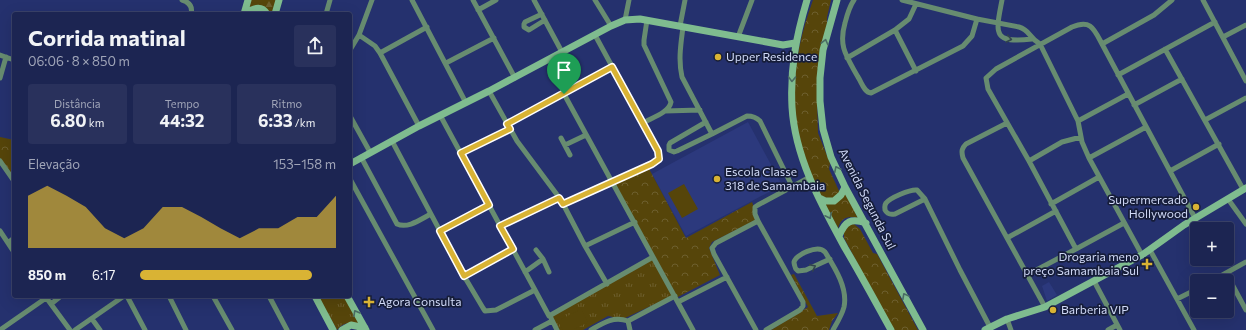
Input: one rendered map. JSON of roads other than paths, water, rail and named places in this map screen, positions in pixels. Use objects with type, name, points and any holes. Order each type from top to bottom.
[{"type":"main road","points":[[245,12],[248,0]]},
{"type":"main road","points":[[276,12],[279,0]]},
{"type":"main road","points":[[807,0],[794,54],[792,109],[796,136],[802,159],[819,198],[891,330]]},
{"type":"main road","name":"Avenida Segunda Sul","points":[[837,0],[823,50],[820,78],[820,101],[823,129],[831,158],[923,330]]},
{"type":"main road","points":[[247,12],[252,9],[260,8],[266,12]]},
{"type":"main road","points":[[352,163],[440,115],[515,78],[611,26],[625,20],[647,20],[783,45],[796,43]]},
{"type":"main road","points":[[783,45],[794,54]]},
{"type":"main road","points":[[819,198],[825,201],[834,201],[841,195],[846,187]]},
{"type":"main road","points":[[988,328],[1007,319],[1045,307],[1094,281],[1142,255],[1195,218],[1245,189]]},
{"type":"main road","points":[[839,236],[844,226],[850,221],[866,223]]},
{"type":"main road","points":[[316,298],[333,330]]},
{"type":"main road","points":[[348,298],[365,329]]},
{"type":"main road","points":[[342,330],[351,325],[365,329]]},
{"type":"street","points":[[182,0],[189,2],[191,5],[191,12]]},
{"type":"street","points":[[327,12],[330,0]]},
{"type":"street","points":[[352,47],[359,35],[372,0]]},
{"type":"street","points":[[412,0],[427,26],[466,103]]},
{"type":"street","points":[[473,0],[515,78]]},
{"type":"street","points":[[478,10],[496,0]]},
{"type":"street","points":[[534,0],[562,52]]},
{"type":"street","points":[[595,0],[611,26]]},
{"type":"street","points":[[625,20],[629,0]]},
{"type":"street","points":[[685,0],[680,69],[686,86],[712,134]]},
{"type":"street","points":[[738,37],[752,0]]},
{"type":"street","points":[[854,0],[849,8],[842,32],[842,40],[847,58],[868,93],[871,93],[916,71],[968,41],[972,36],[978,19]]},
{"type":"street","points":[[902,0],[978,19],[1024,28],[1030,34],[1032,40]]},
{"type":"street","points":[[1002,0],[998,31],[1003,38],[1032,40],[1040,44],[1078,121],[1081,137],[1089,158],[1142,255]]},
{"type":"street","points":[[1102,44],[1144,21],[1172,0]]},
{"type":"street","points":[[1203,0],[1246,81]]},
{"type":"street","points":[[847,58],[895,30],[909,19],[916,4]]},
{"type":"street","points":[[542,14],[525,22],[524,27],[529,30],[546,20]]},
{"type":"street","points":[[643,123],[665,111],[670,107],[671,102],[644,45],[647,20]]},
{"type":"street","points":[[1118,75],[1215,22]]},
{"type":"street","points":[[1076,249],[1029,160],[988,89],[986,78],[996,69],[1072,26],[1079,24],[1084,23],[1089,25],[1094,30],[1195,218]]},
{"type":"street","points":[[1223,37],[1246,25]]},
{"type":"street","points":[[380,53],[427,26]]},
{"type":"street","points":[[895,30],[916,71]]},
{"type":"street","points":[[359,35],[375,46],[380,53],[419,126]]},
{"type":"street","points":[[563,204],[652,164],[659,159],[658,151],[595,35]]},
{"type":"street","points":[[446,63],[494,38]]},
{"type":"street","points":[[1165,49],[1245,189]]},
{"type":"street","points":[[0,55],[12,59]]},
{"type":"street","points":[[0,78],[6,57]]},
{"type":"street","points":[[507,124],[612,67]]},
{"type":"street","points":[[1134,105],[1182,79]]},
{"type":"street","points":[[489,91],[525,154],[563,204],[607,284]]},
{"type":"street","points":[[564,94],[694,330]]},
{"type":"street","points":[[1078,121],[1128,94]]},
{"type":"street","points":[[1206,120],[1246,98]]},
{"type":"street","points":[[665,111],[700,110]]},
{"type":"street","points":[[440,115],[557,330]]},
{"type":"street","points":[[706,122],[670,143],[668,145],[670,150],[672,152],[678,151],[742,118],[752,116],[760,121],[792,186]]},
{"type":"street","points":[[352,120],[370,152]]},
{"type":"street","points":[[1008,122],[966,144],[962,149],[962,153],[963,158],[1045,307]]},
{"type":"street","points":[[1089,158],[1146,127]]},
{"type":"street","points":[[461,153],[510,129]]},
{"type":"street","points":[[565,145],[586,135]]},
{"type":"street","points":[[1029,160],[1062,142],[1081,137]]},
{"type":"street","points":[[561,138],[570,155]]},
{"type":"street","points":[[392,141],[480,305],[486,310],[496,310],[535,290]]},
{"type":"street","points":[[1170,171],[1218,144]]},
{"type":"street","points":[[361,157],[397,224],[401,226],[414,223],[431,214]]},
{"type":"street","points":[[0,161],[12,177]]},
{"type":"street","points":[[766,330],[800,310],[803,306],[802,299],[758,221],[754,210],[758,205],[810,177]]},
{"type":"street","points":[[1051,204],[1099,177]]},
{"type":"street","points":[[352,184],[433,330]]},
{"type":"street","points":[[925,199],[895,214],[890,215],[884,210],[886,203],[910,190],[917,190],[925,199],[988,328]]},
{"type":"street","points":[[500,226],[559,198]]},
{"type":"street","points":[[1228,199],[1246,224]]},
{"type":"street","points":[[440,231],[489,205]]},
{"type":"street","points":[[1007,238],[1056,211]]},
{"type":"street","points":[[756,330],[712,248],[713,245],[758,221]]},
{"type":"street","points":[[585,246],[635,222]]},
{"type":"street","points":[[1027,274],[1124,223]]},
{"type":"street","points":[[0,231],[12,249]]},
{"type":"street","points":[[8,243],[12,240]]},
{"type":"street","points":[[796,269],[794,263],[795,259],[814,249],[819,248],[824,250],[830,259],[842,284],[844,298],[844,307],[833,330]]},
{"type":"street","points":[[464,276],[513,249]]},
{"type":"street","points":[[536,250],[543,259],[549,272]]},
{"type":"street","points":[[1150,250],[1194,330]]},
{"type":"street","points":[[535,330],[551,318],[653,257]]},
{"type":"street","points":[[525,272],[543,259]]},
{"type":"street","points":[[788,273],[796,269],[798,271],[806,270],[830,259]]},
{"type":"street","points":[[1246,262],[1226,273],[1246,310]]},
{"type":"street","points":[[678,302],[727,277]]},
{"type":"street","points":[[1094,281],[1119,328],[1108,330]]},
{"type":"street","points":[[1177,299],[1190,292]]},
{"type":"street","points":[[591,330],[613,319],[628,321],[675,296]]},
{"type":"street","points":[[0,330],[45,298]]},
{"type":"street","points":[[47,298],[70,330]]},
{"type":"street","points":[[51,304],[58,298]]},
{"type":"street","points":[[75,330],[121,298]]},
{"type":"street","points":[[128,298],[144,330]]},
{"type":"street","points":[[170,298],[186,330]]},
{"type":"street","points":[[214,298],[232,330]]},
{"type":"street","points":[[270,298],[287,330]]},
{"type":"street","points":[[92,319],[100,330]]},
{"type":"street","points":[[1007,319],[1011,330]]},
{"type":"street","points":[[628,321],[630,330]]},
{"type":"place","name":"Upper Residence","points":[[718,57]]},
{"type":"place","name":"Escola Classe 318 de Samambaia","points":[[717,179]]},
{"type":"place","name":"Supermercado Hollywood","points":[[1196,207]]},
{"type":"place","name":"Drogaria meno preço Samambaia Sul","points":[[1147,264]]},
{"type":"place","name":"Agora Consulta","points":[[369,302]]},
{"type":"place","name":"Barberia VIP","points":[[1053,310]]}]
